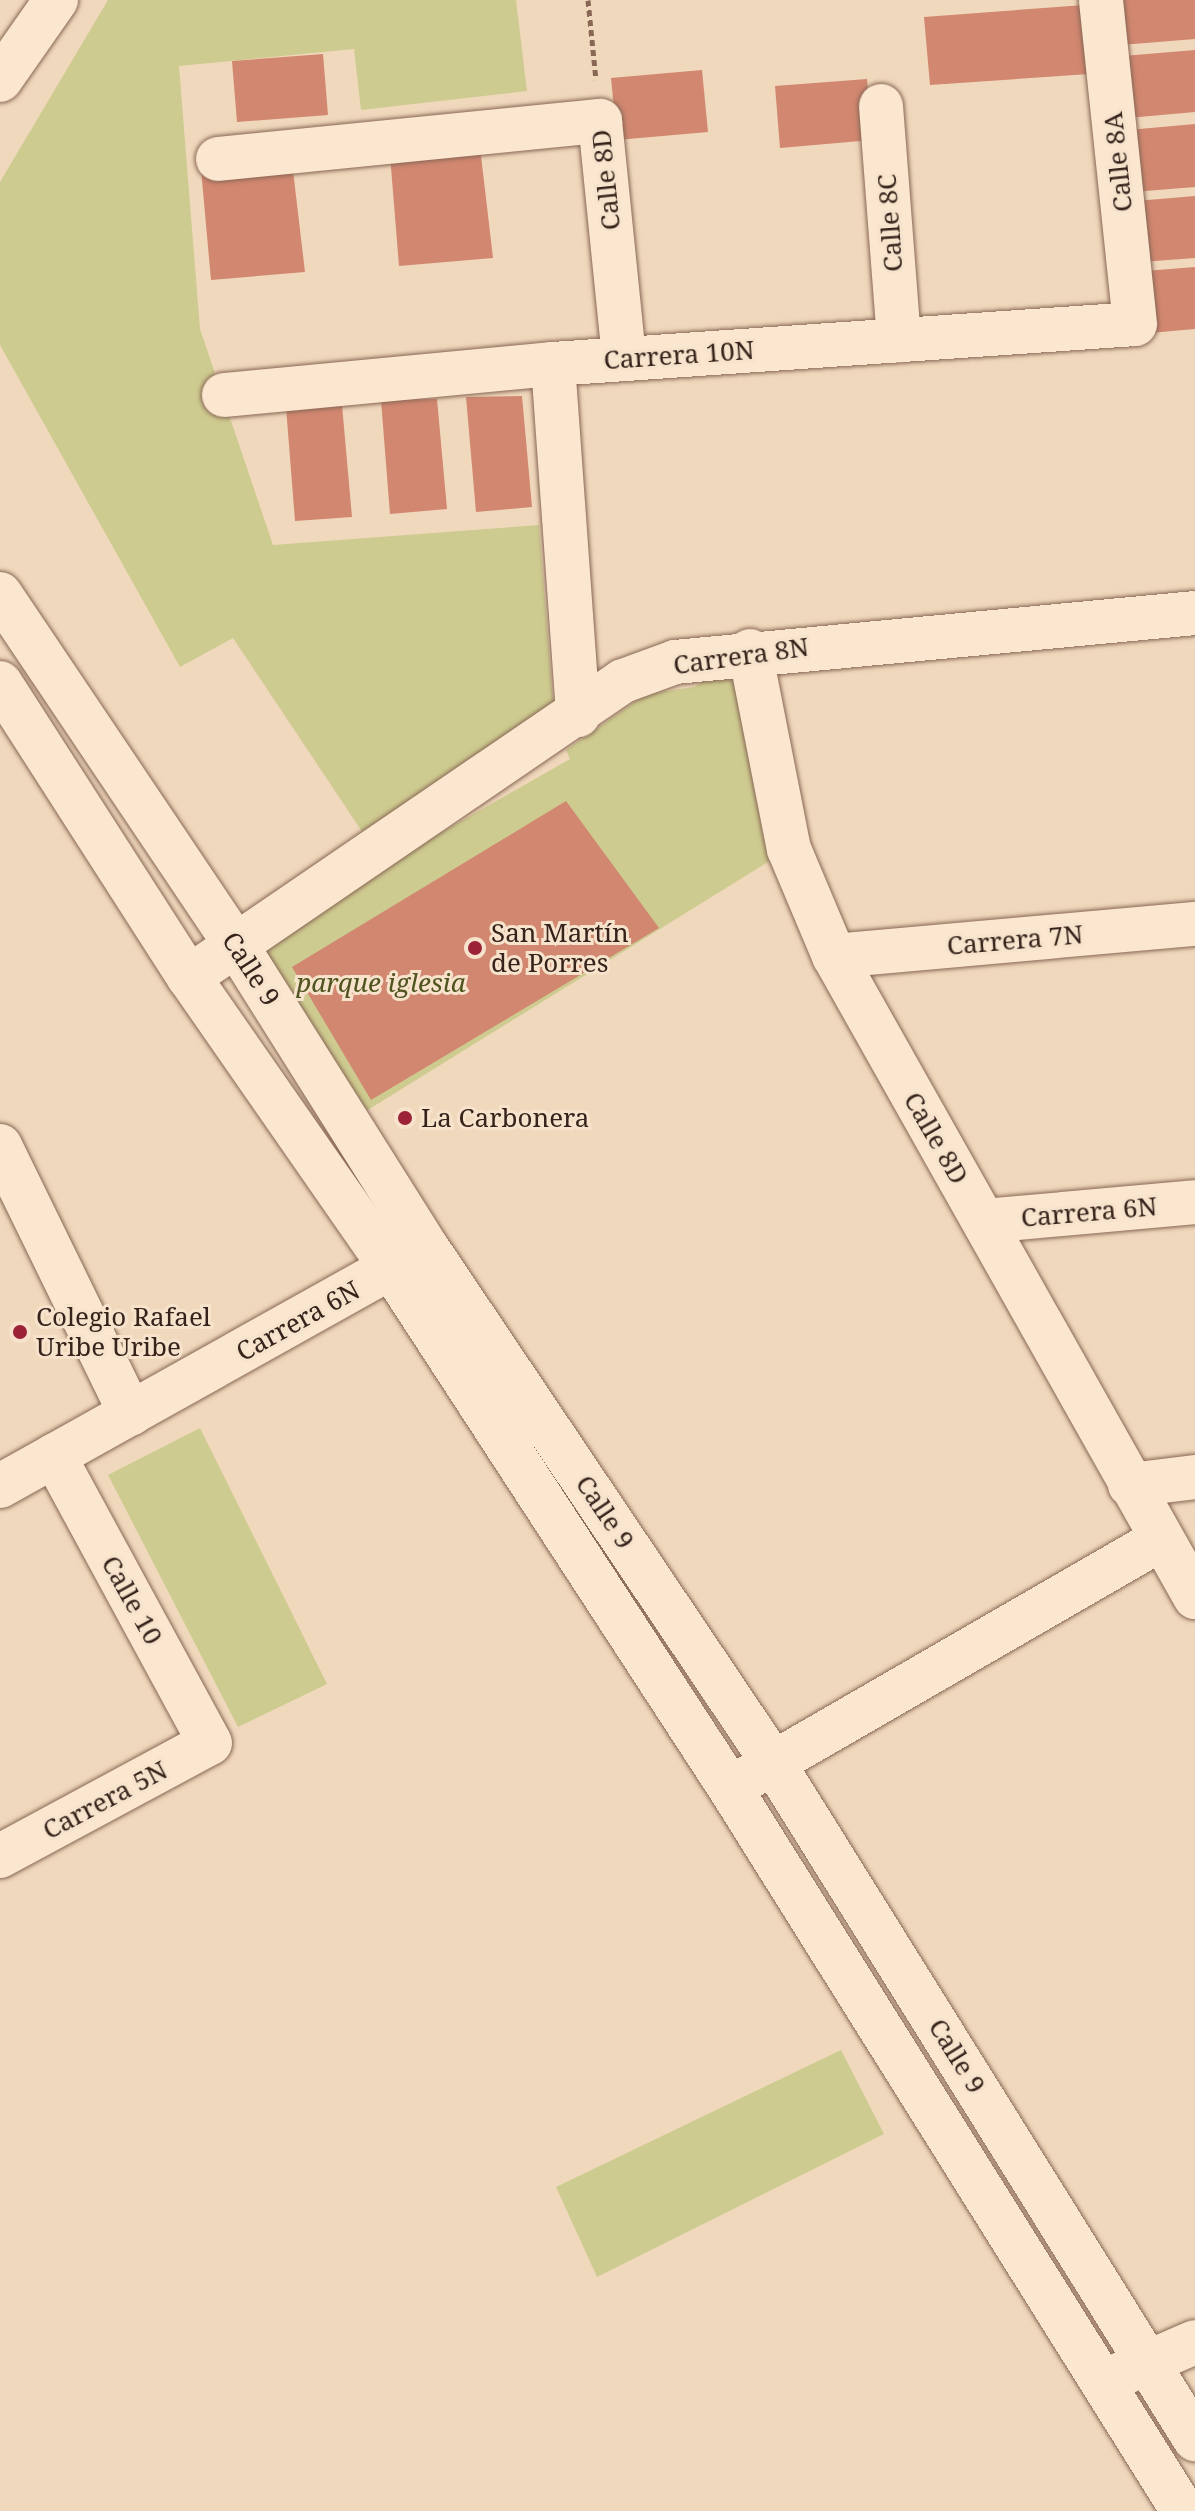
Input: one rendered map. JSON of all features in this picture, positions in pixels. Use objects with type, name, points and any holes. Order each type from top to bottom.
[{"type":"street","points":[[0,80],[56,0]]},
{"type":"street","name":"Calle 8A","points":[[1101,0],[1135,324]]},
{"type":"street","name":"Calle 8C","points":[[881,106],[899,340]]},
{"type":"street","points":[[218,159],[600,121]]},
{"type":"street","name":"Calle 8D","points":[[600,121],[624,359]]},
{"type":"street","name":"Carrera 10N","points":[[224,395],[553,364],[1135,324]]},
{"type":"street","points":[[553,364],[578,715]]},
{"type":"street","name":"Calle 9","points":[[0,594],[238,948],[410,1258],[730,1788],[1183,2511]]},
{"type":"street","name":"Carrera 8N","points":[[189,977],[238,948],[623,681],[662,667],[750,651],[1195,613]]},
{"type":"street","name":"Calle 8D","points":[[750,651],[789,849],[834,956],[1195,1597]]},
{"type":"street","name":"Calle 9","points":[[0,683],[189,977],[410,1258],[774,1764],[1195,2439]]},
{"type":"street","name":"Carrera 7N","points":[[834,956],[1195,924]]},
{"type":"street","points":[[0,1146],[131,1414]]},
{"type":"street","name":"Carrera 6N","points":[[984,1221],[1195,1202]]},
{"type":"street","name":"Carrera 6N","points":[[0,1486],[410,1258]]},
{"type":"street","name":"Calle 10","points":[[54,1456],[210,1743]]},
{"type":"street","points":[[1130,1485],[1195,1477]]},
{"type":"street","points":[[730,1788],[1161,1539]]},
{"type":"street","name":"Carrera 5N","points":[[0,1856],[210,1743]]},
{"type":"street","points":[[1103,2382],[1195,2342]]},
{"type":"path","name":"Calle 8D","points":[[588,0],[600,121]]},
{"type":"green space","points":[[108,0],[516,0],[527,91],[361,110],[354,49],[179,66],[200,329],[273,545],[539,525],[553,702],[363,833],[233,638],[180,667],[0,345],[0,182]]},
{"type":"green space","name":"parque iglesia","points":[[750,651],[789,849],[350,1121],[238,948],[570,759],[566,750],[646,694],[694,687]]},
{"type":"green space","points":[[200,1428],[327,1684],[238,1727],[108,1475]]},
{"type":"green space","points":[[841,2050],[884,2134],[597,2277],[556,2187]]},
{"type":"building","points":[[1117,0],[1195,0],[1195,39],[1121,45]]},
{"type":"building","points":[[1084,5],[1089,74],[930,85],[924,17]]},
{"type":"building","points":[[1195,50],[1195,112],[1128,118],[1123,56]]},
{"type":"building","points":[[323,54],[328,115],[237,122],[232,61]]},
{"type":"building","points":[[702,70],[708,132],[617,140],[611,78]]},
{"type":"building","points":[[867,79],[872,140],[780,148],[775,86]]},
{"type":"building","points":[[1195,124],[1195,187],[1133,192],[1128,130]]},
{"type":"building","points":[[480,147],[493,258],[399,266],[390,155]]},
{"type":"building","points":[[292,162],[305,272],[211,280],[201,169]]},
{"type":"building","points":[[1195,196],[1195,258],[1141,262],[1136,201]]},
{"type":"building","points":[[1195,267],[1195,329],[1150,333],[1145,271]]},
{"type":"building","points":[[522,396],[532,507],[476,512],[466,397]]},
{"type":"building","points":[[437,399],[447,509],[390,514],[381,400]]},
{"type":"building","points":[[342,405],[352,517],[295,521],[286,407]]},
{"type":"building","name":"San Martín de Porres","points":[[566,801],[659,928],[371,1100],[292,967]]},
{"type":"place","name":"San Martín de Porres","points":[[475,948]]},
{"type":"place","name":"La Carbonera","points":[[405,1118]]},
{"type":"place","name":"Colegio Rafael Uribe Uribe","points":[[20,1332]]}]
